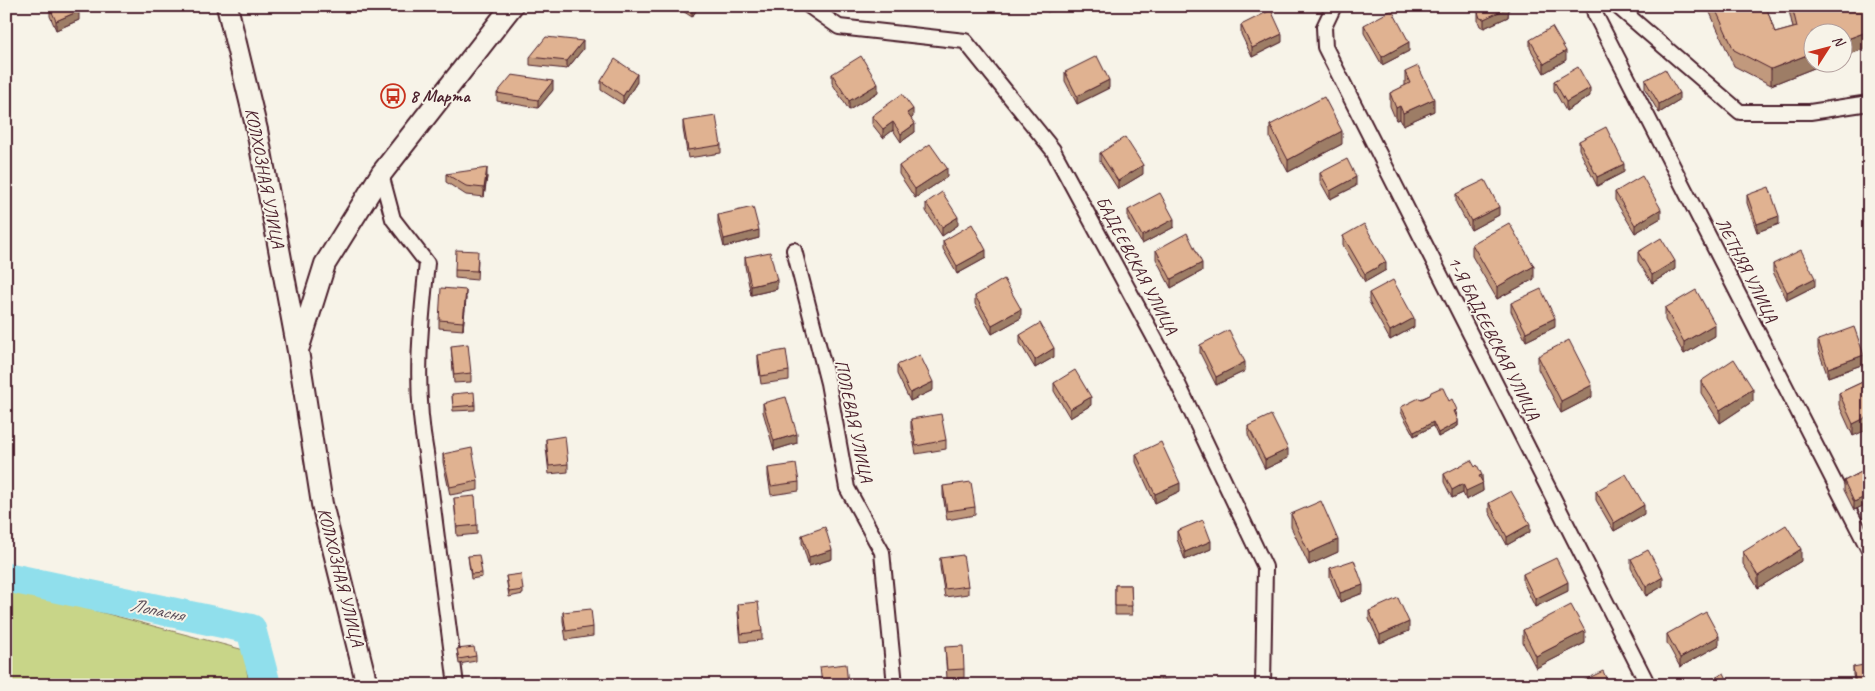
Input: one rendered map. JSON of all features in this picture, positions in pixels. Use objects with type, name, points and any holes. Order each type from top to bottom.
[{"type":"main road","name":"КОЛХОЗНАЯ УЛИЦА","points":[[227,6],[257,130],[298,351],[322,504],[367,685]]},
{"type":"main road","name":"КОЛХОЗНАЯ УЛИЦА","points":[[298,351],[325,264],[381,174],[512,6]]},
{"type":"street","name":"БАДЕЕВСКАЯ УЛИЦА","points":[[809,6],[838,27],[965,41],[1054,150],[1168,363],[1265,567],[1262,685]]},
{"type":"street","name":"1-Я БАДЕЕВСКАЯ УЛИЦА","points":[[1334,6],[1324,27],[1325,47],[1648,685]]},
{"type":"street","name":"ЛЕТНЯЯ УЛИЦА","points":[[1593,6],[1599,23],[1869,550]]},
{"type":"street","points":[[1617,6],[1740,112],[1810,112],[1869,103]]},
{"type":"street","points":[[381,174],[394,219],[427,263],[419,339],[420,421],[426,453],[456,685]]},
{"type":"street","name":"ПОЛЕВАЯ УЛИЦА","points":[[794,250],[828,383],[847,488],[882,552],[895,685]]},
{"type":"green space","points":[[6,587],[244,650],[249,685],[6,685]]},
{"type":"building","points":[[54,6],[77,6],[79,11],[56,21],[50,8]]},
{"type":"building","points":[[1478,6],[1509,6],[1484,19],[1480,18]]},
{"type":"building","points":[[1714,6],[1766,6],[1775,33],[1797,27],[1792,6],[1846,6],[1846,9],[1854,6],[1869,6],[1869,31],[1852,37],[1852,22],[1802,22],[1802,57],[1771,69],[1734,50]]},
{"type":"building","points":[[1271,10],[1282,34],[1252,48],[1241,25]]},
{"type":"building","points":[[1392,10],[1409,42],[1382,57],[1364,25]]},
{"type":"building","points":[[1552,27],[1566,51],[1544,64],[1530,40]]},
{"type":"building","points":[[546,37],[583,41],[567,61],[530,57]]},
{"type":"building","points":[[861,56],[878,84],[849,101],[832,74]]},
{"type":"building","points":[[1097,56],[1109,80],[1077,96],[1065,72]]},
{"type":"building","points":[[615,59],[637,74],[623,96],[601,81]]},
{"type":"building","points":[[1418,66],[1434,99],[1403,113],[1400,106],[1396,108],[1390,93],[1410,83],[1405,72]]},
{"type":"building","points":[[1578,67],[1590,88],[1566,102],[1554,81]]},
{"type":"building","points":[[1665,69],[1679,93],[1659,104],[1645,80]]},
{"type":"building","points":[[512,75],[553,81],[538,100],[497,93]]},
{"type":"building","points":[[902,94],[913,109],[907,113],[915,124],[901,134],[893,122],[883,129],[872,116]]},
{"type":"building","points":[[1324,97],[1342,131],[1288,160],[1270,125]]},
{"type":"building","points":[[716,116],[721,145],[688,150],[683,121]]},
{"type":"building","points":[[1606,127],[1624,164],[1597,177],[1579,141]]},
{"type":"building","points":[[1125,137],[1143,165],[1118,181],[1100,153]]},
{"type":"building","points":[[930,144],[947,168],[915,189],[899,166]]},
{"type":"building","points":[[1347,159],[1356,177],[1330,191],[1320,173]]},
{"type":"building","points":[[487,168],[484,188],[466,186],[446,174]]},
{"type":"building","points":[[1642,176],[1661,209],[1635,225],[1615,192]]},
{"type":"building","points":[[1485,180],[1499,207],[1471,221],[1456,194]]},
{"type":"building","points":[[1769,187],[1779,216],[1757,224],[1747,195]]},
{"type":"building","points":[[942,192],[958,217],[942,227],[926,203]]},
{"type":"building","points":[[1160,193],[1174,219],[1142,236],[1128,210]]},
{"type":"building","points":[[753,207],[759,230],[724,239],[718,215]]},
{"type":"building","points":[[1509,223],[1534,266],[1497,287],[1472,244]]},
{"type":"building","points":[[972,224],[986,250],[957,266],[943,241]]},
{"type":"building","points":[[1364,224],[1386,262],[1365,274],[1343,236]]},
{"type":"building","points":[[1187,233],[1202,263],[1171,279],[1156,250]]},
{"type":"building","points":[[1661,238],[1675,261],[1652,275],[1638,252]]},
{"type":"building","points":[[456,250],[478,251],[477,271],[455,270]]},
{"type":"building","points":[[1801,250],[1815,278],[1787,292],[1773,264]]},
{"type":"building","points":[[770,252],[777,280],[751,286],[745,257]]},
{"type":"building","points":[[1004,279],[1021,309],[992,325],[975,296]]},
{"type":"building","points":[[1393,280],[1414,318],[1390,331],[1369,293]]},
{"type":"building","points":[[441,288],[466,290],[463,322],[439,320]]},
{"type":"building","points":[[1541,289],[1555,318],[1526,332],[1511,303]]},
{"type":"building","points":[[1696,290],[1715,324],[1684,342],[1665,308]]},
{"type":"building","points":[[1040,323],[1054,348],[1035,360],[1020,335]]},
{"type":"building","points":[[1854,327],[1864,355],[1828,368],[1818,340]]},
{"type":"building","points":[[1229,330],[1245,362],[1216,377],[1200,345]]},
{"type":"building","points":[[1569,340],[1592,385],[1561,401],[1538,356]]},
{"type":"building","points":[[468,344],[471,373],[454,375],[451,346]]},
{"type":"building","points":[[786,350],[789,371],[761,376],[758,355]]},
{"type":"building","points":[[920,355],[933,382],[910,393],[897,365]]},
{"type":"building","points":[[1734,359],[1753,389],[1720,410],[1701,381]]},
{"type":"building","points":[[1075,370],[1091,397],[1070,409],[1054,383]]},
{"type":"building","points":[[1869,379],[1869,416],[1853,424],[1839,393]]},
{"type":"building","points":[[1443,388],[1449,401],[1452,399],[1457,410],[1454,411],[1458,422],[1438,433],[1433,422],[1414,432],[1401,407],[1419,398],[1422,399]]},
{"type":"building","points":[[474,392],[475,405],[453,407],[452,394]]},
{"type":"building","points":[[786,397],[797,434],[774,441],[763,403]]},
{"type":"building","points":[[941,414],[946,440],[916,446],[911,419]]},
{"type":"building","points":[[1271,415],[1288,449],[1265,460],[1248,426]]},
{"type":"building","points":[[565,436],[568,464],[549,466],[546,439]]},
{"type":"building","points":[[1161,442],[1180,483],[1155,494],[1136,454]]},
{"type":"building","points":[[472,448],[478,481],[450,487],[443,454]]},
{"type":"building","points":[[1471,460],[1475,467],[1477,465],[1482,475],[1479,476],[1483,483],[1466,491],[1463,484],[1452,490],[1444,474]]},
{"type":"building","points":[[796,464],[799,482],[771,486],[768,468]]},
{"type":"building","points":[[1869,468],[1869,495],[1854,502],[1844,481]]},
{"type":"building","points":[[1626,474],[1644,505],[1614,523],[1596,491]]},
{"type":"building","points":[[971,482],[975,507],[947,511],[943,486]]},
{"type":"building","points":[[1511,491],[1530,524],[1507,537],[1489,503]]},
{"type":"building","points":[[475,496],[477,525],[457,527],[454,498]]},
{"type":"building","points":[[1321,501],[1338,540],[1309,553],[1291,514]]},
{"type":"building","points":[[1203,520],[1211,541],[1185,552],[1177,531]]},
{"type":"building","points":[[1786,525],[1801,549],[1758,576],[1743,552]]},
{"type":"building","points":[[825,527],[832,550],[809,557],[802,535]]},
{"type":"building","points":[[1648,550],[1663,577],[1646,587],[1631,559]]},
{"type":"building","points":[[479,555],[482,573],[471,574],[468,556]]},
{"type":"building","points":[[963,555],[968,586],[945,589],[940,558]]},
{"type":"building","points":[[1556,558],[1568,582],[1535,599],[1523,574]]},
{"type":"building","points":[[1354,560],[1363,585],[1340,593],[1330,568]]},
{"type":"building","points":[[521,574],[523,590],[509,592],[506,576]]},
{"type":"building","points":[[1115,585],[1131,585],[1132,606],[1115,606]]},
{"type":"building","points":[[1398,598],[1409,622],[1380,635],[1369,611]]},
{"type":"building","points":[[758,602],[762,631],[741,634],[738,604]]},
{"type":"building","points":[[1571,605],[1585,631],[1536,656],[1523,630]]},
{"type":"building","points":[[591,609],[593,627],[566,631],[563,612]]},
{"type":"building","points":[[1706,612],[1719,636],[1680,658],[1667,634]]},
{"type":"building","points":[[963,646],[964,669],[947,670],[945,647]]},
{"type":"building","points":[[474,647],[476,656],[459,659],[457,649]]},
{"type":"building","points":[[846,664],[848,685],[822,685],[820,667]]},
{"type":"building","points":[[1869,664],[1869,685],[1856,685],[1853,667]]},
{"type":"building","points":[[1603,671],[1609,685],[1575,685]]},
{"type":"building","points":[[1724,673],[1730,685],[1702,685]]},
{"type":"building","points":[[1149,678],[1177,681],[1177,685],[1149,685]]},
{"type":"building","points":[[496,679],[497,685],[476,685],[476,682]]},
{"type":"waterway","name":"Лопасня","points":[[6,577],[251,629],[266,685]]},
{"type":"place","name":"8 Марта","points":[[393,96]]}]
